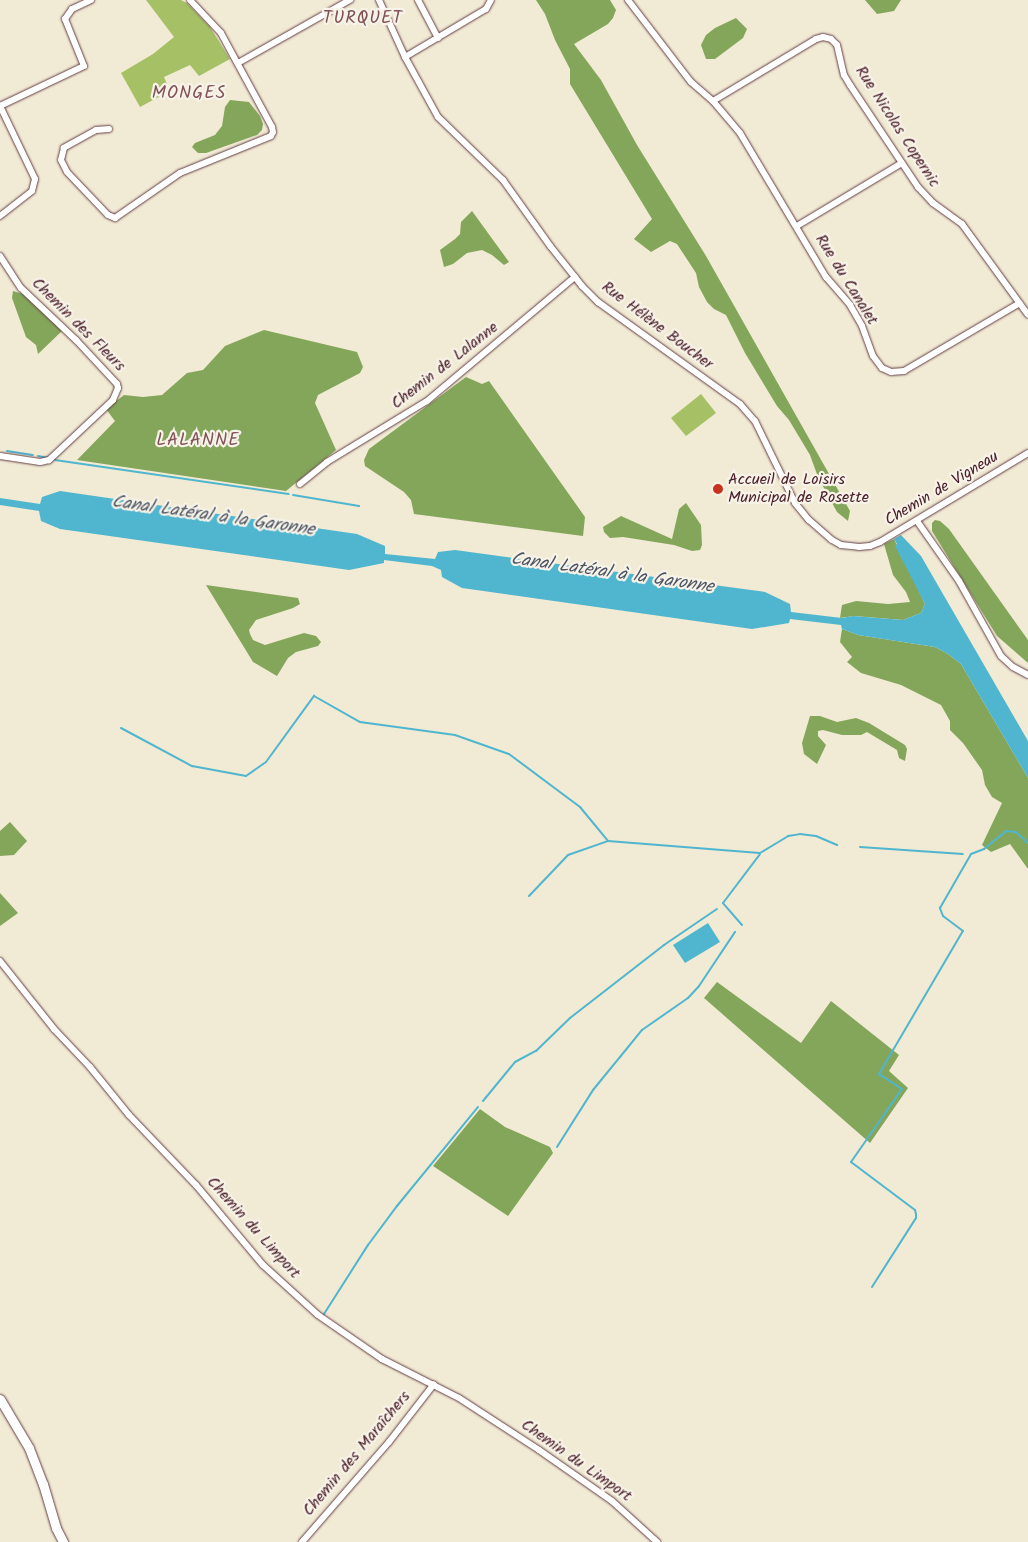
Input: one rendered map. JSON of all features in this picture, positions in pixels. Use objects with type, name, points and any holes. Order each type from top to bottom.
[{"type":"street","points":[[0,216],[32,191],[35,179],[0,106],[84,66],[65,19],[72,9],[92,0]]},
{"type":"street","points":[[109,129],[96,130],[64,148],[61,160],[67,172],[108,215],[115,218],[180,173],[271,136],[273,132],[272,127],[221,33],[190,0]]},
{"type":"street","points":[[238,63],[350,0]]},
{"type":"street","name":"Rue Hélène Boucher","points":[[379,0],[405,57],[438,117],[502,180],[575,277],[616,316],[740,404],[755,421],[795,502],[819,530],[841,545],[870,546]]},
{"type":"street","points":[[418,0],[438,38]]},
{"type":"street","points":[[405,57],[486,9],[492,0]]},
{"type":"street","name":"Rue du Canalet","points":[[628,0],[691,82],[713,101],[740,133],[826,277],[845,297],[862,326],[873,356],[887,371],[904,371],[1020,303]]},
{"type":"street","name":"Rue Nicolas Copernic","points":[[713,101],[816,39],[823,37],[831,39],[837,45],[844,75],[924,196],[962,224],[1028,315]]},
{"type":"street","points":[[797,226],[902,163]]},
{"type":"street","name":"Chemin des Fleurs","points":[[0,256],[21,288],[100,364],[118,388],[113,400],[49,460],[40,462],[0,456]]},
{"type":"street","name":"Chemin de Lalanne","points":[[300,484],[327,462],[427,402],[575,277]]},
{"type":"street","name":"Chemin de Vigneau","points":[[870,546],[918,521],[1028,453]]},
{"type":"street","points":[[918,521],[959,581],[1001,656],[1013,667],[1028,675]]},
{"type":"street","name":"Chemin du Limport","points":[[0,961],[54,1029],[90,1067],[129,1115],[196,1185],[274,1276],[318,1315],[382,1359],[434,1384],[539,1450],[612,1501],[657,1542]]},
{"type":"street","name":"Chemin des Maraîchers","points":[[302,1542],[389,1442],[434,1384]]},
{"type":"street","points":[[0,1399],[29,1448],[43,1484],[56,1528],[63,1542]]},
{"type":"green space","points":[[146,0],[181,0],[187,3],[210,27],[230,59],[199,76],[190,65],[164,77],[170,91],[140,107],[121,73],[153,54],[174,37]]},
{"type":"green space","points":[[536,0],[610,0],[616,10],[608,24],[574,44],[601,80],[637,145],[706,256],[850,511],[848,521],[837,512],[818,477],[810,455],[745,353],[726,315],[714,309],[707,302],[699,287],[696,273],[677,244],[670,241],[651,252],[634,239],[652,219],[570,84],[570,69],[555,40],[545,14]]},
{"type":"green space","points":[[865,0],[901,0],[894,11],[877,14]]},
{"type":"green space","points":[[736,18],[747,29],[743,38],[715,59],[706,59],[701,45],[706,35],[715,28]]},
{"type":"green space","points":[[230,100],[249,102],[260,116],[263,124],[262,130],[257,135],[206,153],[198,153],[192,147],[195,143],[215,135],[222,126],[225,107]]},
{"type":"green space","points":[[472,211],[509,262],[504,265],[492,255],[482,250],[467,253],[453,264],[444,267],[440,250],[460,234],[461,222]]},
{"type":"green space","points":[[13,291],[23,294],[63,330],[38,354],[36,345],[26,337],[12,298]]},
{"type":"green space","points":[[264,330],[357,352],[363,367],[360,373],[318,395],[315,403],[336,450],[286,491],[77,460],[115,421],[106,409],[124,395],[143,397],[162,395],[187,373],[203,370],[225,346]]},
{"type":"green space","points":[[466,377],[482,384],[489,381],[585,517],[583,536],[414,514],[411,500],[404,492],[365,466],[364,460],[369,449]]},
{"type":"green space","points":[[701,394],[716,413],[686,436],[671,418]]},
{"type":"green space","points":[[686,503],[701,525],[702,545],[700,550],[692,551],[674,545],[623,537],[610,538],[604,532],[603,527],[621,516],[672,539],[679,509]]},
{"type":"green space","points":[[935,520],[940,521],[949,529],[1028,640],[1028,663],[997,636],[932,531],[932,523]]},
{"type":"green space","points":[[894,539],[925,604],[921,613],[903,620],[854,616],[840,618],[842,605],[856,601],[888,604],[910,602],[906,592],[893,575],[884,544]]},
{"type":"green space","points":[[206,585],[298,598],[300,604],[293,608],[256,620],[249,630],[253,640],[265,645],[304,633],[316,636],[321,642],[318,646],[296,652],[288,658],[277,676],[253,662]]},
{"type":"green space","points":[[842,629],[858,635],[935,647],[961,664],[1028,778],[1028,869],[1010,844],[991,852],[982,845],[1002,803],[992,797],[985,785],[982,770],[963,743],[950,730],[950,721],[941,705],[901,685],[861,673],[847,662],[852,657],[840,642]]},
{"type":"green space","points":[[810,716],[820,716],[837,722],[856,718],[869,723],[905,745],[907,749],[905,761],[899,758],[897,750],[867,732],[861,735],[842,735],[823,730],[818,731],[818,736],[826,745],[817,764],[804,754],[802,743]]},
{"type":"green space","points":[[10,822],[27,841],[14,855],[0,856],[0,831]]},
{"type":"green space","points":[[0,893],[18,913],[0,926]]},
{"type":"green space","points":[[717,982],[801,1043],[831,1001],[899,1055],[889,1071],[908,1088],[870,1143],[704,998]]},
{"type":"green space","points":[[480,1109],[505,1127],[550,1147],[553,1153],[508,1216],[433,1166]]},
{"type":"water","name":"Canal Latéral à la Garonne","points":[[60,491],[357,534],[385,546],[385,554],[435,559],[438,552],[455,550],[765,592],[790,604],[791,612],[842,618],[853,616],[903,620],[921,613],[925,604],[895,546],[897,544],[894,539],[901,535],[921,556],[1028,741],[1028,778],[961,664],[935,647],[858,635],[842,629],[841,625],[790,619],[789,623],[752,629],[462,588],[442,577],[441,570],[432,566],[384,560],[384,563],[349,570],[60,529],[41,521],[39,511],[0,505],[0,498],[40,504],[42,497]]},
{"type":"water","points":[[708,923],[720,942],[685,963],[673,945]]},
{"type":"waterway","points":[[7,451],[33,455]]},
{"type":"waterway","points":[[38,456],[49,458]]},
{"type":"waterway","points":[[55,460],[289,494]]},
{"type":"waterway","points":[[293,495],[359,506]]},
{"type":"waterway","points":[[121,728],[192,766],[246,776],[266,762],[314,696],[360,722],[455,735],[509,754],[580,807],[608,841],[760,853],[788,836],[800,834],[816,836],[837,845]]},
{"type":"waterway","points":[[872,1287],[916,1218],[915,1210],[851,1162],[902,1089],[879,1074],[963,931],[943,916],[940,908],[971,854],[984,849],[1006,831],[1016,832],[1028,843]]},
{"type":"waterway","points":[[529,896],[568,855],[608,841]]},
{"type":"waterway","points":[[860,847],[963,854]]},
{"type":"waterway","points":[[742,925],[723,903],[760,854]]},
{"type":"waterway","points":[[483,1101],[515,1062],[536,1051],[570,1018],[664,945],[717,909]]},
{"type":"waterway","points":[[557,1147],[593,1090],[642,1030],[688,998],[699,986],[735,932]]},
{"type":"waterway","points":[[324,1314],[368,1245],[397,1206],[478,1107]]},
{"type":"place","name":"Accueil de Loisirs Municipal de Rosette","points":[[718,489]]},
{"type":"district","name":"TURQUET","points":[[363,19]]},
{"type":"district","name":"MONGES","points":[[189,94]]},
{"type":"district","name":"LALANNE","points":[[198,441]]}]
